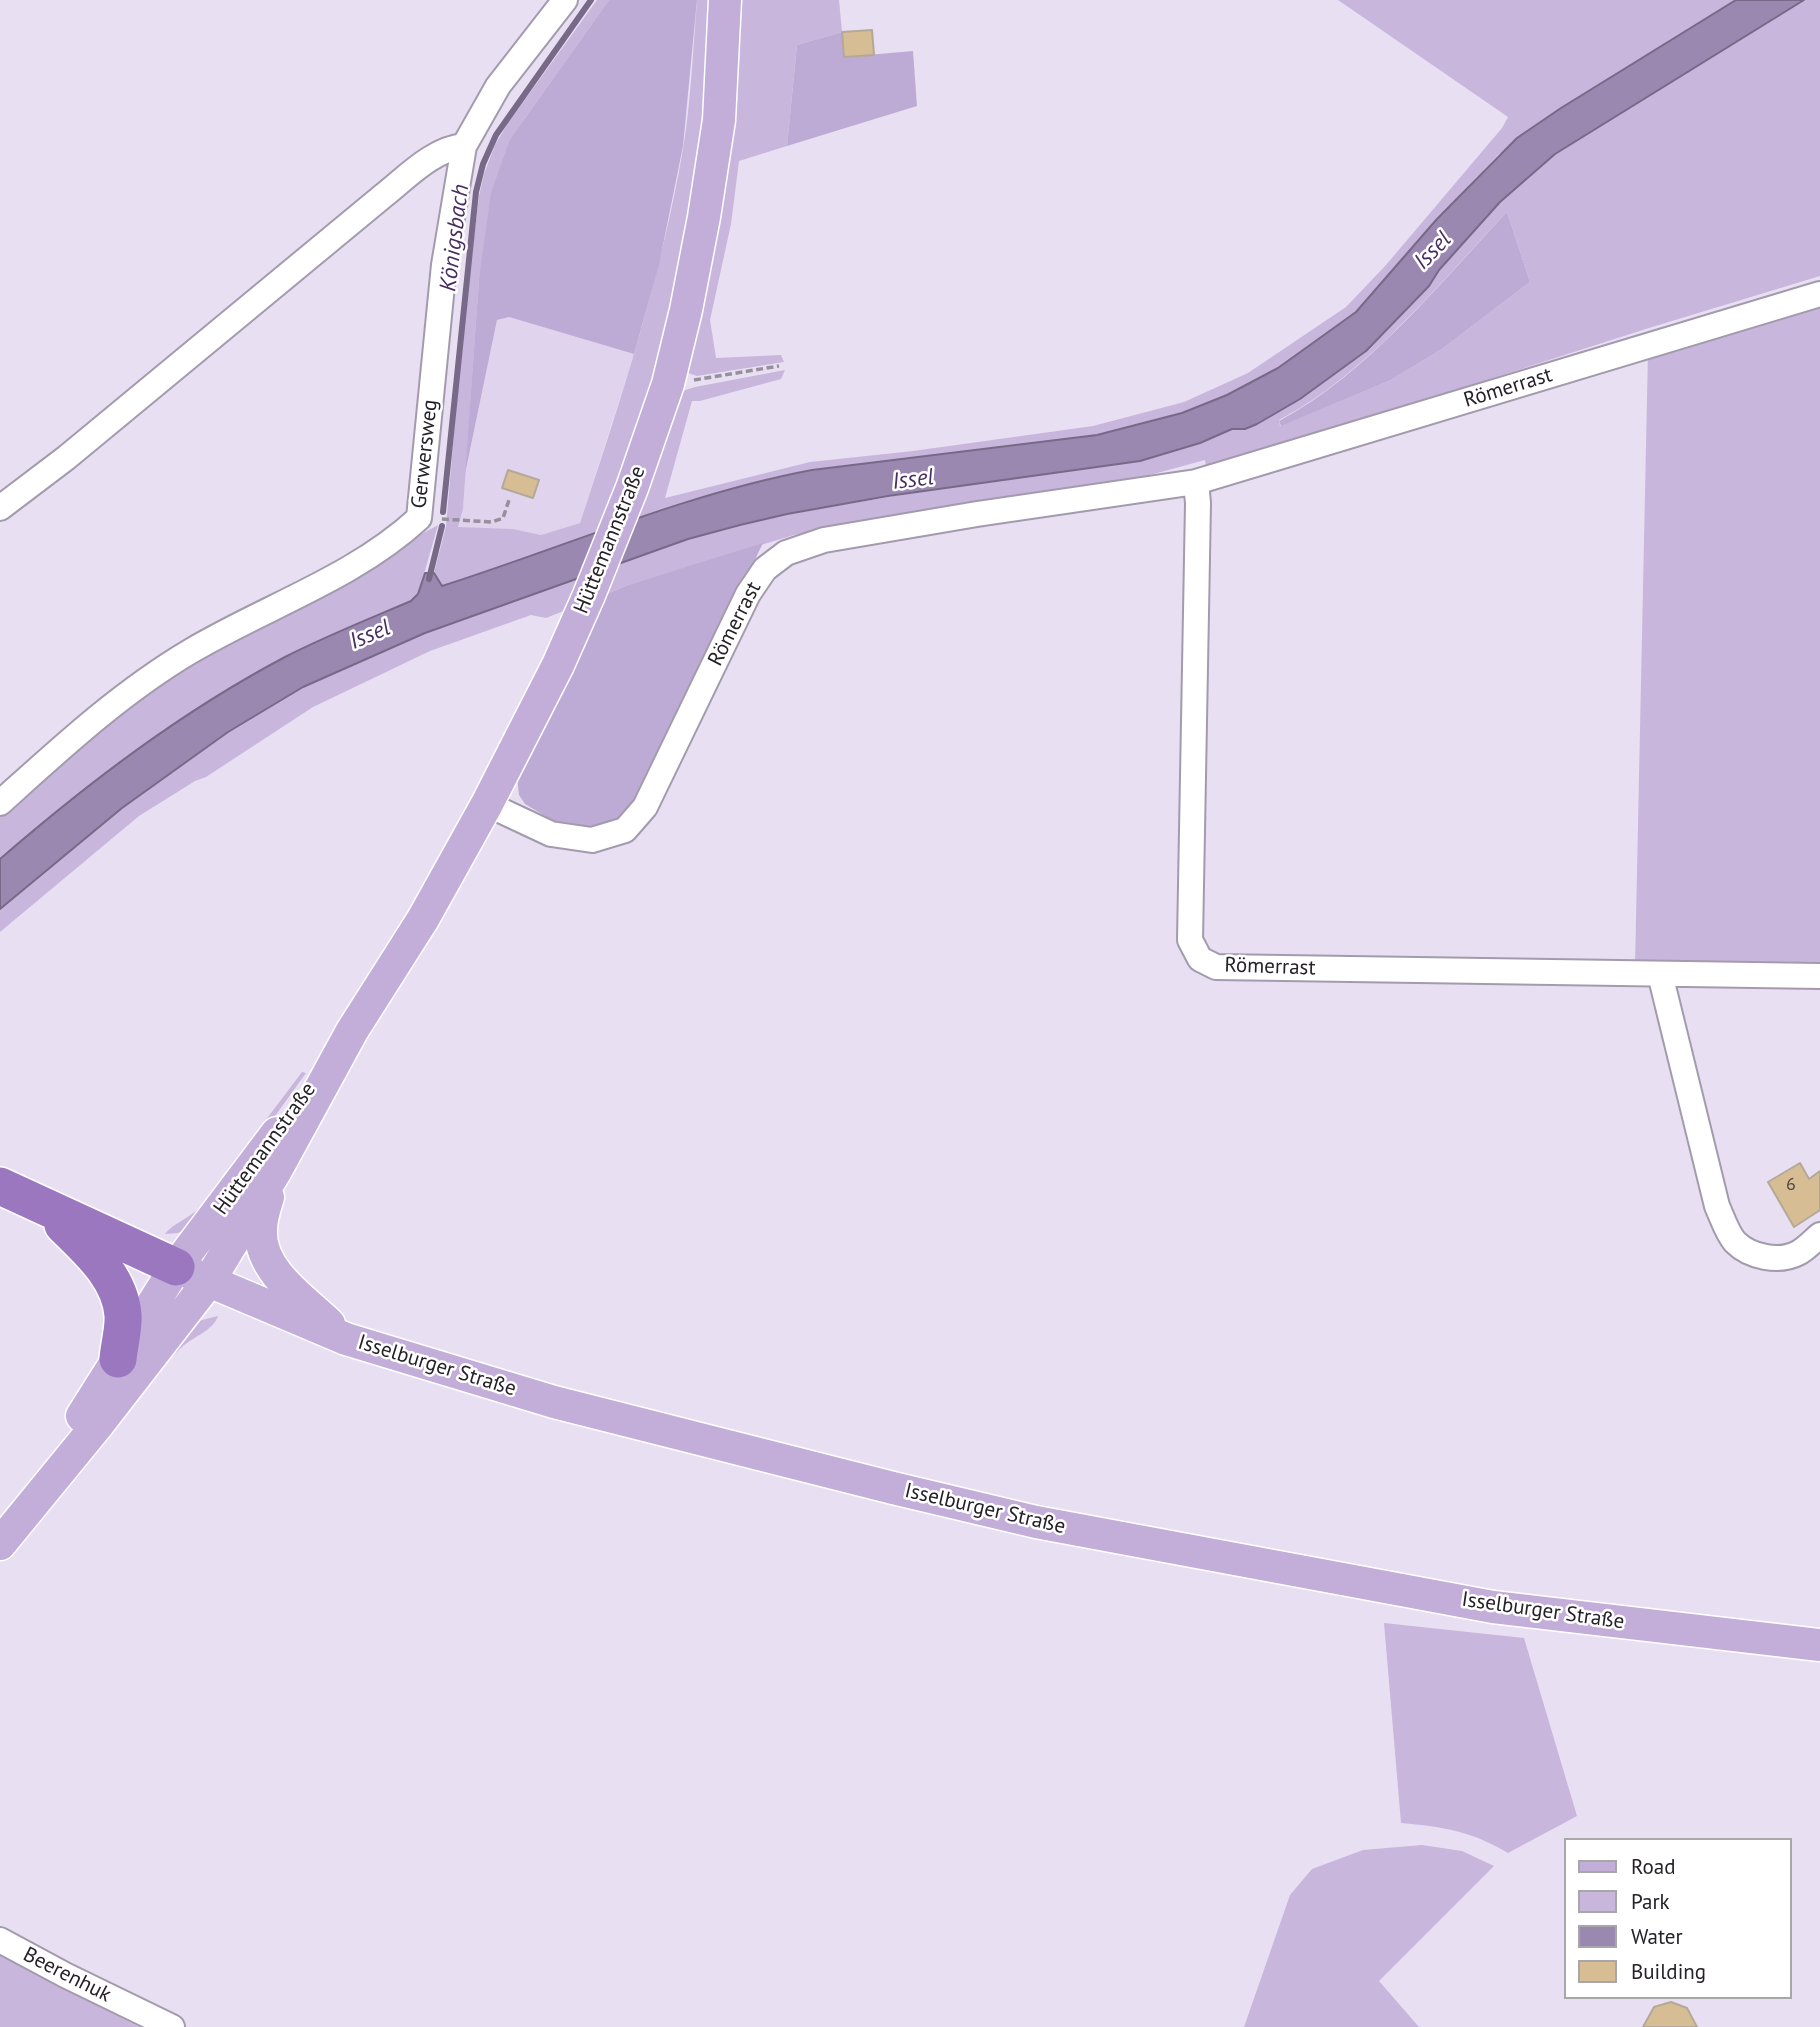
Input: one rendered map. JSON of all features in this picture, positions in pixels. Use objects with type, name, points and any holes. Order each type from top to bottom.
[{"type":"highway","points":[[0,1186],[192,1274]]},
{"type":"highway","points":[[46,1207],[104,1266],[118,1295],[123,1316],[118,1359]]},
{"type":"main road","name":"Hüttemannstraße","points":[[192,1274],[423,919],[488,804],[558,665],[589,595],[632,488],[668,384],[686,310],[719,120],[725,0]]},
{"type":"main road","name":"Hüttemannstraße","points":[[192,1274],[275,1172],[352,1031]]},
{"type":"main road","points":[[275,1172],[260,1230],[266,1255],[272,1269],[286,1284],[346,1339]]},
{"type":"main road","points":[[0,1544],[118,1359],[192,1274]]},
{"type":"main road","points":[[0,1544],[99,1423],[192,1274]]},
{"type":"main road","name":"Isselburger Straße","points":[[192,1274],[346,1339],[554,1402],[893,1488],[1036,1521],[1493,1606],[1820,1645]]},
{"type":"street","name":"Gerwersweg","points":[[0,803],[102,713],[139,685],[190,651],[356,565],[394,541],[419,518],[444,265],[464,146],[498,86],[565,0]]},
{"type":"street","points":[[0,508],[66,458],[383,195],[432,158],[451,147],[464,146]]},
{"type":"street","name":"Römerrast","points":[[488,804],[551,834],[592,840],[625,830],[645,807],[748,594],[765,569],[786,553],[824,540],[977,514],[1196,482],[1820,294]]},
{"type":"street","name":"Römerrast","points":[[1196,482],[1198,503],[1190,940],[1200,959],[1216,967],[1820,976]]},
{"type":"street","points":[[1660,974],[1717,1206],[1734,1241],[1752,1253],[1770,1258],[1786,1257],[1798,1253],[1820,1235]]},
{"type":"street","name":"Beerenhuk","points":[[0,1940],[172,2027]]},
{"type":"path","points":[[668,384],[779,366]]},
{"type":"path","points":[[419,518],[492,522],[503,517],[510,497]]},
{"type":"shaded area","points":[[609,0],[697,0],[683,146],[659,265],[634,354],[509,317],[497,320],[465,474],[479,279],[491,193],[510,139]]},
{"type":"shaded area","points":[[842,32],[844,57],[913,51],[917,106],[787,146],[797,45]]},
{"type":"shaded area","points":[[1507,212],[1530,282],[1442,349],[1391,380],[1281,426],[1279,421],[1311,402],[1372,353]]},
{"type":"shaded area","points":[[509,317],[634,354],[580,523],[541,535],[513,529],[458,528],[463,509],[465,474],[497,320]]},
{"type":"shaded area","points":[[763,543],[642,794],[631,809],[612,823],[587,828],[560,825],[525,804],[519,795],[517,777],[602,596],[628,585]]},
{"type":"green space","points":[[597,0],[609,0],[510,139],[479,279],[463,509],[458,527],[513,529],[541,535],[580,523],[652,291],[674,197],[686,131],[697,0],[713,0],[710,64],[691,222],[648,403],[597,532],[503,567],[441,586],[434,573],[446,526],[463,328],[484,174],[495,145],[508,123]]},
{"type":"green space","points":[[737,0],[839,0],[842,32],[797,45],[787,146],[739,161],[731,224],[710,320],[716,358],[781,355],[784,362],[697,376],[683,368]]},
{"type":"green space","points":[[1338,0],[1736,0],[1561,108],[1498,155],[1437,219],[1356,312],[1278,368],[1227,395],[1182,413],[1097,435],[774,477],[636,519],[682,391],[695,387],[785,370],[781,379],[692,401],[665,498],[810,462],[1093,426],[1184,402],[1248,373],[1346,307],[1386,265],[1502,128],[1508,117]]},
{"type":"green space","points":[[1804,0],[1820,0],[1820,276],[1287,444],[1206,466],[1205,460],[1106,487],[932,511],[794,535],[628,585],[602,596],[618,564],[688,539],[787,514],[978,482],[1140,461],[1199,443],[1232,429],[1245,429],[1300,399],[1429,286],[1439,270],[1500,202],[1555,154]],"holes":[[[1507,212],[1530,282],[1442,349],[1391,380],[1280,426],[1279,420],[1342,379],[1400,326]]]},
{"type":"green space","points":[[1820,302],[1820,966],[1635,966],[1648,351]]},
{"type":"green space","points":[[438,525],[418,595],[411,601],[300,649],[209,701],[102,776],[0,859],[0,812],[150,683]]},
{"type":"green space","points":[[579,578],[567,605],[571,608],[546,618],[531,615],[430,651],[313,707],[206,777],[139,816],[0,932],[0,909],[35,878],[146,790],[222,735],[262,710],[303,687],[404,642]]},
{"type":"green space","points":[[302,1072],[306,1073],[257,1141],[186,1229],[165,1234],[200,1207]]},
{"type":"green space","points":[[218,1316],[208,1330],[172,1356],[108,1435],[198,1321]]},
{"type":"green space","points":[[1384,1623],[1524,1638],[1577,1816],[1508,1853],[1457,1831],[1401,1823]]},
{"type":"green space","points":[[1422,1845],[1462,1851],[1494,1866],[1379,1981],[1419,2027],[1244,2027],[1290,1895],[1312,1869],[1363,1850]]},
{"type":"green space","points":[[0,1955],[139,2027],[0,2027]]},
{"type":"water","name":"Issel","points":[[1736,0],[1804,0],[1555,154],[1500,202],[1439,270],[1429,286],[1366,351],[1300,399],[1257,424],[1245,429],[1232,429],[1200,443],[1140,461],[888,496],[740,525],[688,539],[425,633],[303,687],[228,732],[122,808],[0,909],[0,859],[101,776],[172,725],[247,678],[316,642],[411,601],[418,594],[425,573],[434,573],[442,586],[625,522],[764,480],[812,470],[1097,435],[1182,413],[1227,395],[1278,368],[1356,312],[1437,219],[1517,138]]},
{"type":"building","points":[[872,30],[874,55],[844,57],[842,32]]},
{"type":"building","points":[[508,470],[539,480],[533,498],[502,488]]},
{"type":"building","points":[[1800,1163],[1809,1179],[1820,1171],[1820,1210],[1794,1227],[1768,1182]]},
{"type":"building","points":[[1671,2002],[1687,2008],[1697,2027],[1643,2027],[1654,2007]]},
{"type":"waterway","name":"Königsbach","points":[[443,512],[476,192],[483,164],[496,135],[591,0]]},
{"type":"waterway","name":"Königsbach","points":[[429,579],[442,526]]}]
